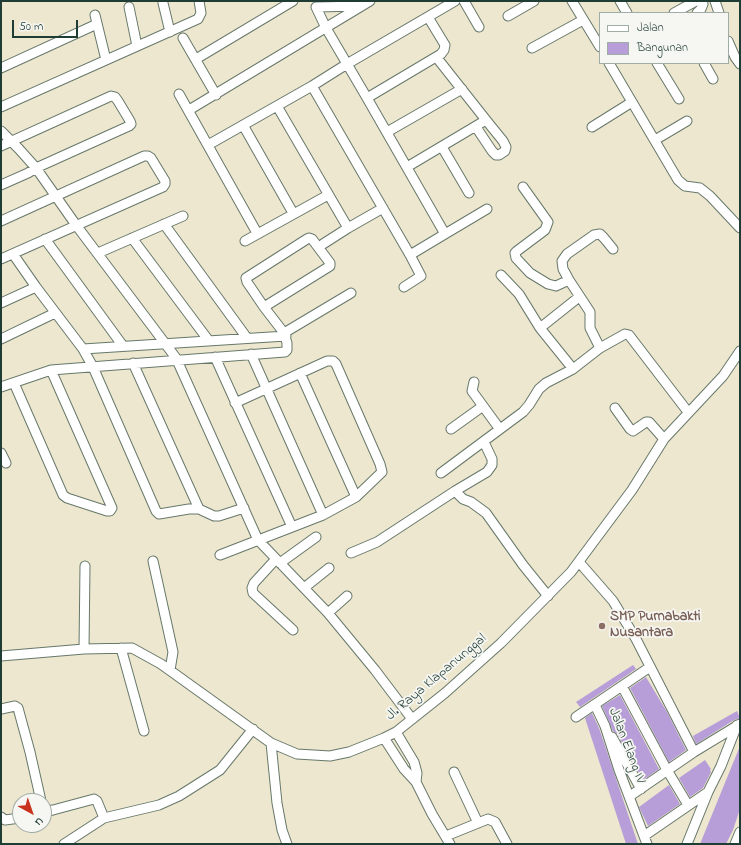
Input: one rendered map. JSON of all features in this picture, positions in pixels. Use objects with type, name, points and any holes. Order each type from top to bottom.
[{"type":"street","points":[[1,108],[198,19],[201,13],[199,1]]},
{"type":"street","points":[[196,59],[294,1]]},
{"type":"street","points":[[189,110],[370,1]]},
{"type":"street","points":[[208,145],[312,86],[455,1]]},
{"type":"street","points":[[464,1],[479,27]]},
{"type":"street","points":[[508,16],[534,1]]},
{"type":"street","points":[[572,1],[599,45]]},
{"type":"street","points":[[620,1],[626,12]]},
{"type":"street","points":[[676,12],[696,1]]},
{"type":"street","points":[[697,12],[701,9],[703,4],[702,1]]},
{"type":"street","points":[[715,1],[719,12]]},
{"type":"street","points":[[163,3],[170,32]]},
{"type":"street","points":[[361,6],[314,4],[326,28],[368,98],[445,234]]},
{"type":"street","points":[[129,7],[137,46]]},
{"type":"street","points":[[368,98],[437,58],[444,50],[445,45],[428,17]]},
{"type":"street","points":[[1,68],[96,19],[106,60]]},
{"type":"street","points":[[532,48],[583,20]]},
{"type":"street","points":[[183,38],[216,95]]},
{"type":"street","points":[[729,43],[740,64]]},
{"type":"street","points":[[437,58],[504,141],[506,147],[505,151],[496,155],[476,126]]},
{"type":"street","points":[[612,64],[678,180],[685,186],[700,188],[710,196],[740,228]]},
{"type":"street","points":[[658,64],[679,99]]},
{"type":"street","points":[[705,64],[713,79]]},
{"type":"street","points":[[312,86],[421,276],[404,287]]},
{"type":"street","points":[[387,132],[462,89]]},
{"type":"street","points":[[179,94],[257,233]]},
{"type":"street","points":[[1,146],[111,96],[118,100],[131,124],[1,185]]},
{"type":"street","points":[[592,127],[632,102]]},
{"type":"street","points":[[277,106],[348,228]]},
{"type":"street","points":[[407,167],[486,120]]},
{"type":"street","points":[[655,140],[687,121]]},
{"type":"street","points":[[243,125],[293,213]]},
{"type":"street","points":[[1,131],[36,168],[76,225],[176,360],[258,540],[328,613],[375,670],[412,719]]},
{"type":"street","points":[[442,147],[469,192]]},
{"type":"street","points":[[1,221],[144,156],[151,158],[165,181],[163,187],[1,259]]},
{"type":"street","points":[[523,187],[548,222],[547,227],[544,230],[516,251],[516,258],[530,272],[548,284],[556,286],[569,280]]},
{"type":"street","points":[[245,241],[293,213],[328,195]]},
{"type":"street","points":[[323,244],[383,208]]},
{"type":"street","points":[[410,255],[487,209]]},
{"type":"street","points":[[98,253],[183,216]]},
{"type":"street","points":[[164,224],[247,338]]},
{"type":"street","points":[[600,348],[590,328],[590,312],[569,280],[563,269],[562,261],[567,254],[594,235],[600,234],[613,249]]},
{"type":"street","points":[[132,238],[209,341]]},
{"type":"street","points":[[45,239],[123,346]]},
{"type":"street","points":[[1,387],[51,370],[285,352],[287,350],[285,335],[264,307],[247,282],[247,277],[307,239],[312,239],[330,266],[264,307]]},
{"type":"street","points":[[12,254],[83,349],[93,367],[156,511],[159,514],[189,509],[199,510],[214,516],[219,516],[244,508]]},
{"type":"street","points":[[501,276],[518,294],[540,328],[573,369]]},
{"type":"street","points":[[1,303],[36,287]]},
{"type":"street","points":[[83,349],[123,346],[167,346],[285,335],[352,293]]},
{"type":"street","points":[[540,328],[579,297]]},
{"type":"street","points":[[1,339],[55,313]]},
{"type":"street","points":[[441,473],[484,442],[499,428],[523,412],[539,389],[546,383],[573,369],[600,348],[625,334],[629,335],[688,412]]},
{"type":"street","points":[[251,354],[323,515]]},
{"type":"street","points":[[215,357],[292,527]]},
{"type":"street","name":"Jl. Raya Klapanunggal","points":[[1,656],[84,649],[132,648],[154,659],[271,743],[297,754],[330,756],[349,752],[384,738],[396,732],[441,696],[501,643],[548,596],[579,562],[635,486],[664,439],[739,357]]},
{"type":"street","points":[[220,555],[323,515],[356,497],[382,472],[380,464],[336,364],[332,361],[327,361],[235,402]]},
{"type":"street","points":[[133,363],[199,510]]},
{"type":"street","points":[[14,383],[63,495],[66,498],[108,512],[112,508],[51,370]]},
{"type":"street","points":[[300,373],[356,497]]},
{"type":"street","points":[[474,382],[472,391],[499,428]]},
{"type":"street","points":[[451,429],[483,406]]},
{"type":"street","points":[[615,408],[631,430],[648,422],[664,439]]},
{"type":"street","points":[[351,553],[377,542],[487,472],[492,465],[492,459],[484,442]]},
{"type":"street","points":[[1,453],[6,463]]},
{"type":"street","points":[[455,491],[463,499],[486,513],[548,596]]},
{"type":"street","points":[[293,630],[253,593],[252,588],[254,583],[278,561],[316,537]]},
{"type":"street","points":[[153,561],[173,652],[170,670]]},
{"type":"street","points":[[579,562],[613,602],[636,639],[694,752]]},
{"type":"street","points":[[84,649],[85,566]]},
{"type":"street","points":[[304,588],[329,568]]},
{"type":"street","points":[[328,613],[347,596]]},
{"type":"street","points":[[120,648],[144,731]]},
{"type":"street","points":[[576,717],[650,667]]},
{"type":"street","points":[[622,686],[688,805]]},
{"type":"street","name":"Jalan Elang IV","points":[[595,705],[605,726],[619,770],[646,840]]},
{"type":"street","points":[[1,710],[15,706],[18,708],[39,793]]},
{"type":"street","points":[[630,796],[694,752],[739,724]]},
{"type":"street","points":[[687,844],[708,792],[739,724]]},
{"type":"street","points":[[605,726],[641,788]]},
{"type":"street","points":[[64,844],[104,818],[158,805],[179,796],[220,770],[253,729]]},
{"type":"street","points":[[396,732],[414,762],[417,773],[416,782]]},
{"type":"street","points":[[384,738],[404,770],[416,782],[432,814],[450,844]]},
{"type":"street","points":[[271,743],[277,803],[282,830],[287,844]]},
{"type":"street","points":[[454,772],[478,823]]},
{"type":"street","points":[[646,840],[688,805],[708,792]]},
{"type":"street","points":[[52,810],[94,798],[98,801],[104,818]]},
{"type":"street","points":[[1,817],[5,820],[12,819]]},
{"type":"street","points":[[446,836],[488,819],[495,822],[507,844]]},
{"type":"street","points":[[735,844],[740,832]]},
{"type":"building","points":[[633,665],[636,669],[580,707],[576,702]]},
{"type":"building","points":[[646,677],[667,712],[686,750],[669,762],[630,688]]},
{"type":"building","points":[[620,695],[659,769],[643,780],[617,734],[613,731],[602,706]]},
{"type":"building","points":[[737,711],[740,718],[734,720],[696,744],[693,736]]},
{"type":"building","points":[[592,713],[599,728],[638,844],[626,844],[585,718]]},
{"type":"building","points":[[740,746],[740,809],[733,830],[726,844],[700,844]]},
{"type":"building","points":[[705,760],[711,769],[711,772],[703,788],[690,797],[679,778]]},
{"type":"building","points":[[669,785],[680,804],[648,826],[639,807]]},
{"type":"place","name":"SMP Purnabakti Nusantara","points":[[602,626]]}]
